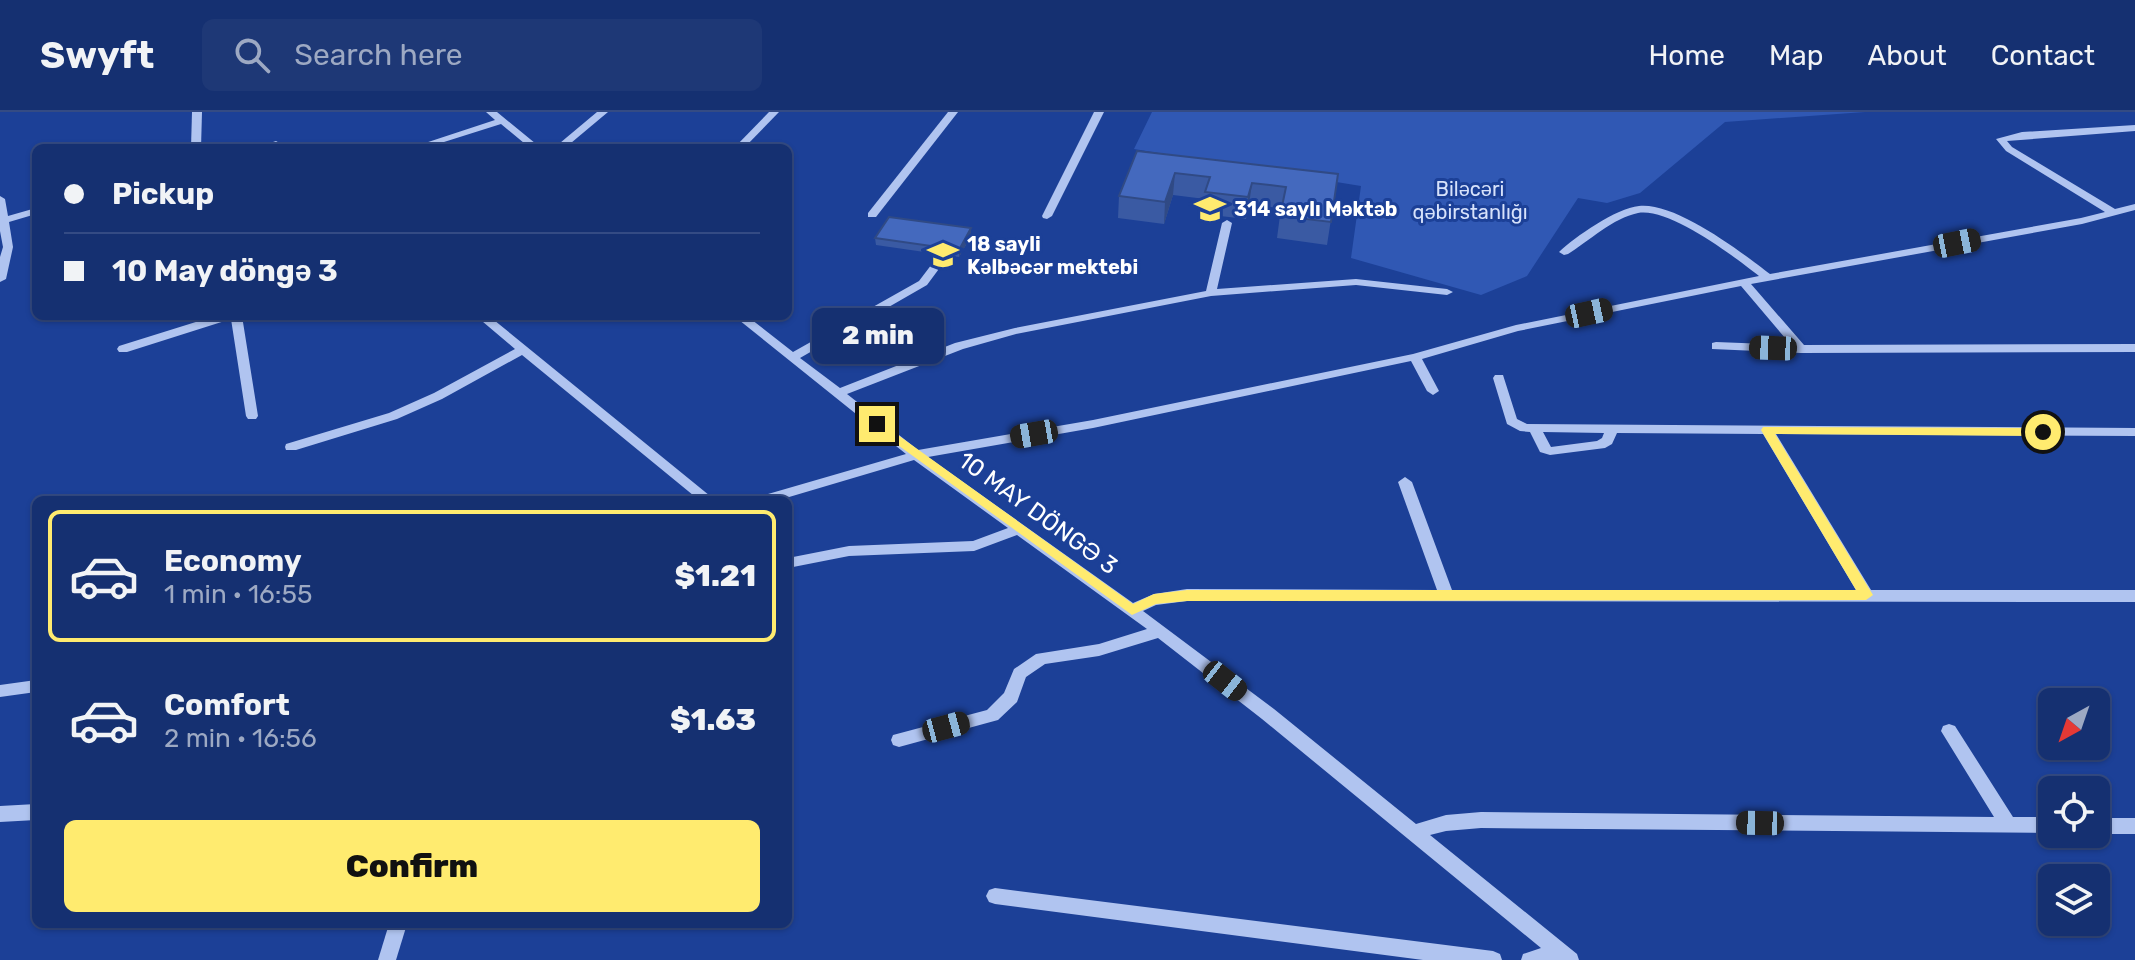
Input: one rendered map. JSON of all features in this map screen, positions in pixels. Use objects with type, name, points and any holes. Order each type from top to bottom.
[{"type":"street","points":[[196,144],[197,112]]},
{"type":"street","points":[[491,112],[531,144]]},
{"type":"street","points":[[564,144],[603,112]]},
{"type":"street","points":[[743,144],[774,112]]},
{"type":"street","points":[[872,215],[953,112]]},
{"type":"street","points":[[1047,216],[1099,112]]},
{"type":"street","points":[[428,144],[502,121]]},
{"type":"street","points":[[2111,211],[2009,149],[2001,139],[2135,128]]},
{"type":"street","points":[[0,199],[8,247],[0,279]]},
{"type":"street","points":[[777,496],[916,455],[1093,424],[1415,357],[1473,343],[1516,328],[1743,282],[2082,221],[2135,207]]},
{"type":"street","points":[[1564,252],[1632,212],[1647,209],[1722,243],[1768,278]]},
{"type":"street","points":[[3,220],[32,212]]},
{"type":"street","points":[[1211,293],[1227,223]]},
{"type":"street","points":[[793,357],[923,283],[942,258]]},
{"type":"street","points":[[837,394],[959,346],[1015,331],[1211,293],[1356,282],[1447,292]]},
{"type":"street","points":[[1743,282],[1801,349]]},
{"type":"street","points":[[123,349],[214,320]]},
{"type":"street","points":[[237,320],[252,416]]},
{"type":"street","points":[[487,320],[703,496]]},
{"type":"street","name":"10 MAY DÖNGƏ 3","points":[[745,320],[916,455],[1160,631],[1415,832],[1565,956]]},
{"type":"street","points":[[1716,346],[1801,349],[2135,348]]},
{"type":"street","points":[[291,447],[393,416],[438,396],[523,349]]},
{"type":"street","points":[[1415,357],[1433,391]]},
{"type":"street","points":[[1499,378],[1511,421],[1517,426],[1534,428],[2135,432]]},
{"type":"street","points":[[1534,428],[1545,449],[1550,451],[1600,445],[1607,441],[1612,429]]},
{"type":"street","points":[[1767,430],[1866,595]]},
{"type":"street","points":[[1405,482],[1447,596]]},
{"type":"street","points":[[792,562],[861,550],[974,546],[1020,529]]},
{"type":"street","points":[[1132,610],[1154,600],[1187,595],[2135,596]]},
{"type":"street","points":[[899,740],[992,715],[1011,697],[1020,673],[1041,658],[1099,650],[1160,631]]},
{"type":"street","points":[[0,691],[32,687]]},
{"type":"street","points":[[1949,731],[2009,825]]},
{"type":"street","points":[[0,814],[32,812]]},
{"type":"street","points":[[1415,832],[1446,823],[1481,820],[2038,825]]},
{"type":"street","points":[[2110,826],[2135,826]]},
{"type":"street","points":[[995,896],[1493,960]]},
{"type":"street","points":[[387,960],[397,928]]},
{"type":"street","points":[[1530,960],[1565,956]]},
{"type":"green space","name":"Biləcəri qəbirstanlığı","points":[[1152,112],[1865,112],[1725,122],[1640,193],[1607,203],[1578,198],[1527,276],[1481,295],[1351,258],[1361,186],[1134,149]]},
{"type":"building","points":[[1137,151],[1338,174],[1331,222],[1280,216],[1286,187],[1252,183],[1248,197],[1205,192],[1210,177],[1175,173],[1165,202],[1119,196]]},
{"type":"building","points":[[889,217],[971,228],[959,250],[875,238]]},
{"type":"place","name":"314 saylı Məktəb","points":[[1210,209]]},
{"type":"place","name":"18 sayli Kəlbəcər mektebi","points":[[943,255]]},
{"type":"route","points":[[877,424],[1132,610],[1154,600],[1187,595],[1866,595],[1767,430],[2043,432]]}]
